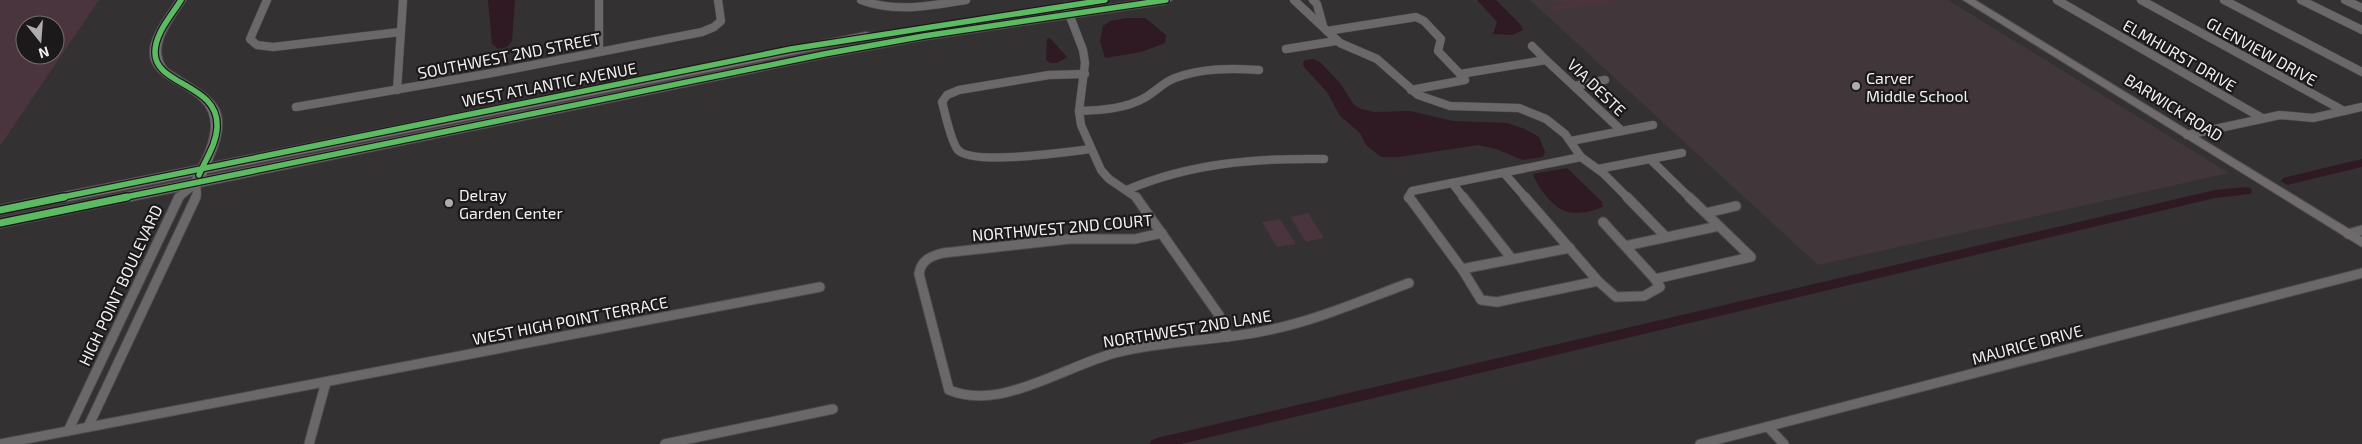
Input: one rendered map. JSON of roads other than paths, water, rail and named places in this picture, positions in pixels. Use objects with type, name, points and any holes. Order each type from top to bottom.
[{"type":"main road","name":"WEST ATLANTIC AVENUE","points":[[1068,10],[1105,0]]},
{"type":"main road","name":"WEST ATLANTIC AVENUE","points":[[0,210],[201,169],[871,45],[1068,10],[1166,0]]},
{"type":"main road","name":"WEST ATLANTIC AVENUE","points":[[0,223],[196,183],[581,98]]},
{"type":"street","points":[[181,0],[157,42],[154,57],[158,65],[166,73],[197,90],[212,104],[216,114],[217,126],[214,139],[196,183]]},
{"type":"street","points":[[267,0],[250,39],[254,44],[265,47],[400,32]]},
{"type":"street","points":[[396,90],[402,0]]},
{"type":"street","points":[[599,0],[599,52]]},
{"type":"street","name":"SOUTHWEST 2ND STREET","points":[[296,106],[396,90],[709,30],[719,24],[721,18],[718,0]]},
{"type":"street","points":[[861,0],[878,6],[900,8],[966,0]]},
{"type":"street","points":[[1294,0],[1303,11],[1325,28],[1336,41],[1378,59],[1411,90],[1434,102],[1450,106],[1502,106],[1534,113],[1558,128],[1571,141],[1581,157],[1598,169],[1666,237]]},
{"type":"street","points":[[1314,0],[1325,28]]},
{"type":"street","name":"BARWICK ROAD","points":[[1968,0],[2362,243]]},
{"type":"street","name":"ELMHURST DRIVE","points":[[2058,0],[2262,118]]},
{"type":"street","name":"GLENVIEW DRIVE","points":[[2140,0],[2344,111]]},
{"type":"street","points":[[2224,0],[2362,72]]},
{"type":"street","points":[[2300,0],[2362,30]]},
{"type":"street","points":[[2345,0],[2362,8]]},
{"type":"street","points":[[1068,10],[1083,50],[1085,74],[1079,111],[1080,126],[1091,149],[1105,174],[1137,198],[1219,315],[1228,337]]},
{"type":"street","points":[[1325,28],[1416,17],[1424,21],[1441,39],[1438,50],[1465,80],[1411,90]]},
{"type":"street","points":[[1286,49],[1336,41]]},
{"type":"street","points":[[1532,46],[1546,60]]},
{"type":"street","name":"VIA DESTE","points":[[1460,74],[1546,60],[1622,131]]},
{"type":"street","points":[[1079,111],[1109,110],[1132,104],[1150,95],[1168,81],[1182,76],[1236,67],[1259,70]]},
{"type":"street","points":[[1085,74],[1050,75],[959,90],[947,95],[942,102],[959,152],[970,157],[1042,156],[1091,149]]},
{"type":"street","points":[[1575,86],[1605,80]]},
{"type":"street","points":[[2187,135],[2262,118],[2289,114],[2313,118],[2362,107]]},
{"type":"street","points":[[1622,131],[1653,125]]},
{"type":"street","name":"VIA DESTE","points":[[1571,141],[1622,131]]},
{"type":"street","points":[[1598,169],[1682,153]]},
{"type":"street","points":[[1581,157],[1412,191],[1408,198],[1462,269],[1481,300],[1496,302],[1598,281]]},
{"type":"street","points":[[1127,190],[1157,177],[1212,165],[1279,159],[1324,159]]},
{"type":"street","points":[[1650,159],[1751,257],[1656,279]]},
{"type":"street","points":[[1504,173],[1598,281],[1616,297],[1644,296],[1660,287],[1656,279],[1603,222]]},
{"type":"street","name":"HIGH POINT BOULEVARD","points":[[88,427],[197,194],[196,183]]},
{"type":"street","name":"HIGH POINT BOULEVARD","points":[[68,431],[177,199],[196,183]]},
{"type":"street","points":[[1452,183],[1512,259]]},
{"type":"street","points":[[1706,213],[1736,206]]},
{"type":"street","points":[[1625,246],[1719,226]]},
{"type":"street","points":[[2348,234],[2362,230]]},
{"type":"street","name":"NORTHWEST 2ND COURT","points":[[969,398],[955,395],[946,384],[919,274],[922,263],[935,255],[1068,239],[1135,239],[1162,233]]},
{"type":"street","points":[[1462,269],[1570,248]]},
{"type":"street","name":"MAURICE DRIVE","points":[[1700,444],[2362,273]]},
{"type":"street","name":"NORTHWEST 2ND LANE","points":[[969,398],[1021,388],[1114,353],[1228,337],[1283,327],[1409,283]]},
{"type":"street","name":"WEST HIGH POINT TERRACE","points":[[326,382],[820,287]]},
{"type":"street","points":[[0,444],[326,382],[309,444]]},
{"type":"street","points":[[665,444],[833,409]]},
{"type":"street","points":[[1768,426],[1784,444]]},
{"type":"waterway","points":[[2287,181],[2362,163]]},
{"type":"waterway","points":[[1157,444],[2215,194],[2246,191]]},
{"type":"place","name":"Carver Middle School","points":[[1856,86]]},
{"type":"place","name":"Delray Garden Center","points":[[449,203]]}]
